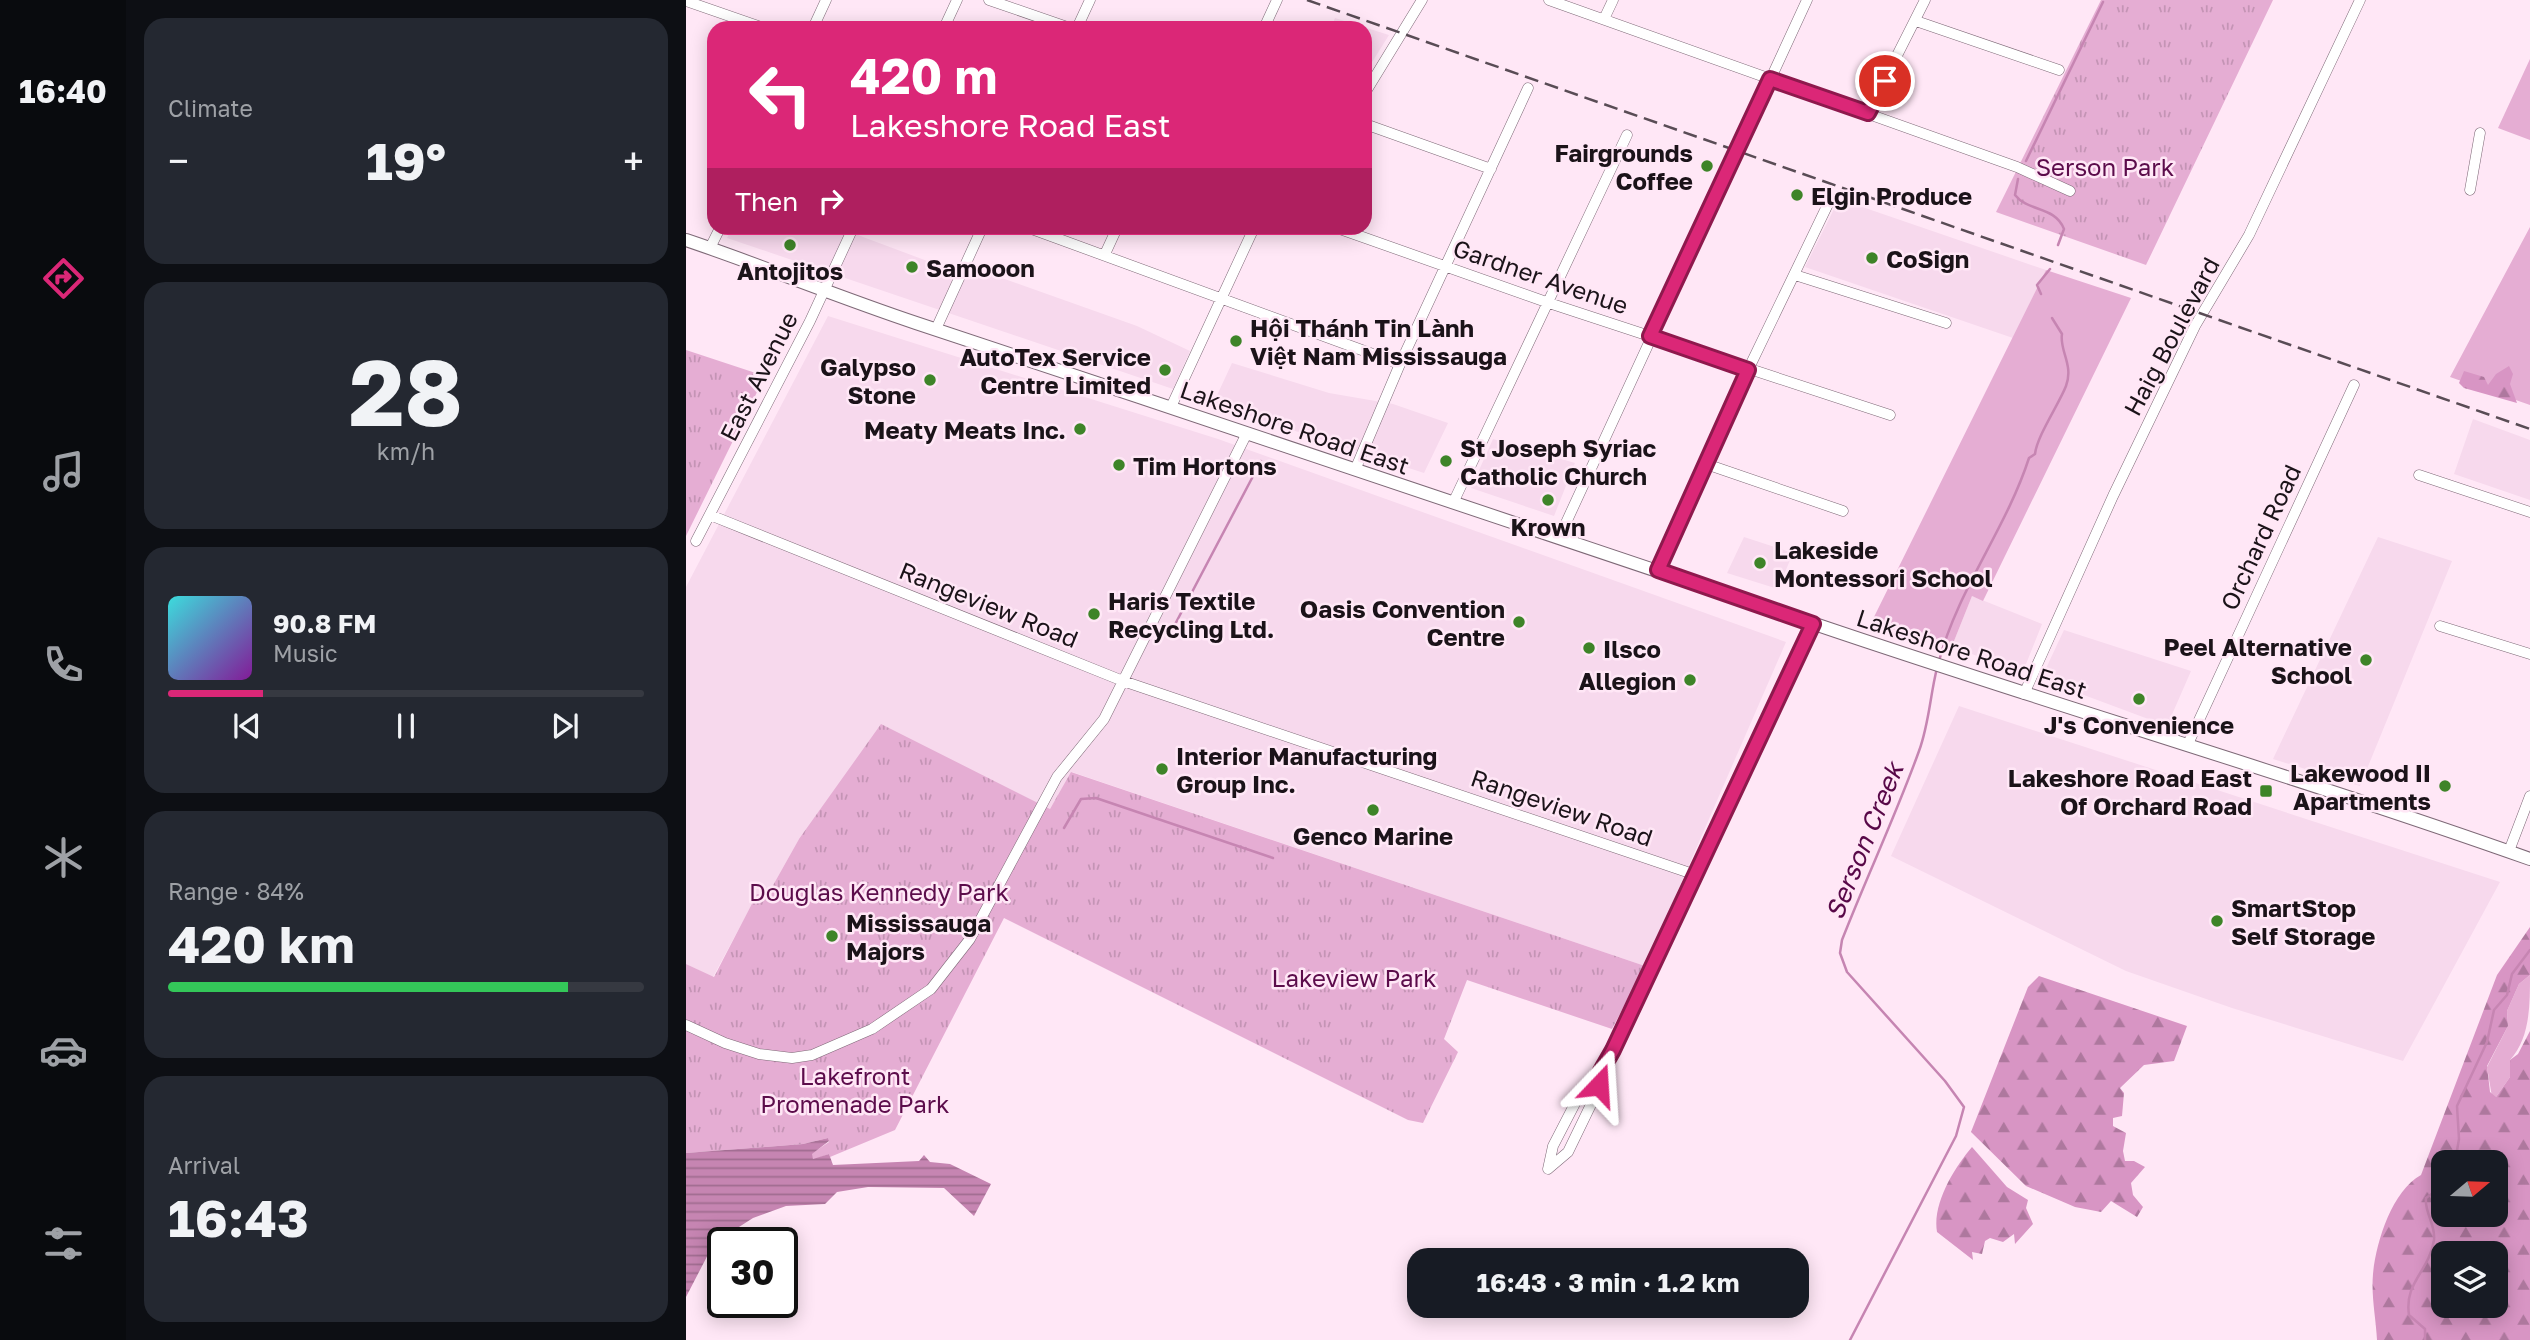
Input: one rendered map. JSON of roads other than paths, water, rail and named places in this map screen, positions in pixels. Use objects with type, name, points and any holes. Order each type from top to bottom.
[{"type":"main road","name":"Lakeshore Road East","points":[[686,240],[824,292],[1813,624],[2024,694],[2188,744],[2530,859]]},
{"type":"street","points":[[816,21],[826,0]]},
{"type":"street","points":[[947,21],[957,0]]},
{"type":"street","points":[[989,0],[1050,21]]},
{"type":"street","points":[[1080,21],[1090,0]]},
{"type":"street","points":[[1267,21],[1277,0]]},
{"type":"street","points":[[1372,82],[1422,0]]},
{"type":"street","points":[[1549,0],[2017,167],[2070,191]]},
{"type":"street","points":[[1604,19],[1613,0]]},
{"type":"street","points":[[1559,538],[1807,0]]},
{"type":"street","points":[[1868,113],[1925,0]]},
{"type":"street","name":"Haig Boulevard","points":[[2024,694],[2113,496],[2189,338],[2249,235],[2360,0]]},
{"type":"street","points":[[686,1],[745,21]]},
{"type":"street","points":[[1916,20],[2059,70]]},
{"type":"street","points":[[1355,470],[1400,364],[1528,88]]},
{"type":"street","points":[[1372,126],[1491,169]]},
{"type":"street","points":[[2470,190],[2480,134]]},
{"type":"street","points":[[1453,503],[1626,135]]},
{"type":"street","points":[[1658,570],[1748,370],[1829,202]]},
{"type":"street","points":[[710,248],[716,235]]},
{"type":"street","name":"East Avenue","points":[[696,541],[824,292],[850,235]]},
{"type":"street","points":[[936,329],[979,235]]},
{"type":"street","points":[[1049,235],[1400,364]]},
{"type":"street","points":[[1105,254],[1114,235]]},
{"type":"street","points":[[1171,407],[1251,235]]},
{"type":"street","name":"Gardner Avenue","points":[[1357,235],[1549,303],[1890,415]]},
{"type":"street","points":[[1795,275],[1946,323]]},
{"type":"street","name":"Orchard Road","points":[[2188,744],[2354,385]]},
{"type":"street","points":[[686,1025],[737,1047],[792,1058],[812,1055],[862,1034],[931,989],[970,939],[1057,777],[1104,719],[1247,433]]},
{"type":"street","points":[[1706,464],[1843,511]]},
{"type":"street","points":[[2419,475],[2530,512]]},
{"type":"street","name":"Rangeview Road","points":[[710,515],[1123,681],[1693,874]]},
{"type":"street","points":[[1597,1078],[1589,1080],[1584,1086],[1553,1146],[1548,1169],[1568,1152],[1598,1090],[1597,1078],[1626,1022],[1693,874],[1813,624]]},
{"type":"street","points":[[2440,626],[2530,654]]},
{"type":"street","points":[[2509,851],[2530,796]]},
{"type":"waterway","name":"Serson Creek","points":[[2026,161],[2103,2]]},
{"type":"waterway","name":"Serson Creek","points":[[2018,179],[2015,195],[2060,222],[2064,229],[2058,245]]},
{"type":"waterway","name":"Serson Creek","points":[[2041,294],[2037,285],[2050,269]]},
{"type":"waterway","name":"Serson Creek","points":[[1939,661],[1958,609],[2066,386],[2068,371],[2062,334],[2052,318]]},
{"type":"waterway","points":[[1171,632],[1261,461]]},
{"type":"waterway","name":"Serson Creek","points":[[1850,1340],[1956,1136],[1964,1107],[1945,1081],[1847,972],[1840,953],[1842,940],[1919,751],[1937,668]]},
{"type":"waterway","points":[[1064,828],[1081,799],[1096,798],[1273,858]]},
{"type":"waterway","points":[[2457,1150],[2457,1106],[2487,1042],[2494,1010],[2507,995],[2512,974],[2530,950]]},
{"type":"waterway","points":[[2431,1194],[2426,1198],[2431,1222]]},
{"type":"waterway","points":[[2425,1340],[2425,1329],[2409,1315],[2408,1304],[2413,1285],[2431,1251],[2434,1240],[2432,1227]]},
{"type":"railway","points":[[1307,0],[1367,21]]},
{"type":"railway","points":[[1372,23],[2530,429]]},
{"type":"place","name":"Fairgrounds Coffee","points":[[1707,166]]},
{"type":"place","name":"Elgin Produce","points":[[1797,195]]},
{"type":"place","name":"Antojitos","points":[[790,245]]},
{"type":"place","name":"CoSign","points":[[1872,258]]},
{"type":"place","name":"Samooon","points":[[912,267]]},
{"type":"place","name":"Hội Thánh Tin Lành Việt Nam Mississauga","points":[[1236,341]]},
{"type":"place","name":"AutoTex Service Centre Limited","points":[[1165,370]]},
{"type":"place","name":"Galypso Stone","points":[[930,380]]},
{"type":"place","name":"Meaty Meats Inc.","points":[[1080,429]]},
{"type":"place","name":"St Joseph Syriac Catholic Church","points":[[1446,461]]},
{"type":"place","name":"Tim Hortons","points":[[1119,465]]},
{"type":"place","name":"Krown","points":[[1548,500]]},
{"type":"place","name":"Lakeside Montessori School","points":[[1760,563]]},
{"type":"place","name":"Haris Textile Recycling Ltd.","points":[[1094,614]]},
{"type":"place","name":"Oasis Convention Centre","points":[[1519,622]]},
{"type":"place","name":"Ilsco","points":[[1589,648]]},
{"type":"place","name":"Peel Alternative School","points":[[2366,660]]},
{"type":"place","name":"Allegion","points":[[1690,680]]},
{"type":"place","name":"J's Convenience","points":[[2139,699]]},
{"type":"place","name":"Interior Manufacturing Group Inc.","points":[[1162,769]]},
{"type":"place","name":"Lakewood II Apartments","points":[[2445,786]]},
{"type":"place","name":"Lakeshore Road East Of Orchard Road","points":[[2266,791]]},
{"type":"place","name":"Genco Marine","points":[[1373,810]]},
{"type":"place","name":"SmartStop Self Storage","points":[[2217,921]]},
{"type":"place","name":"Mississauga Majors","points":[[832,936]]},
{"type":"park label","name":"Serson Park","points":[[2105,166]]},
{"type":"park label","name":"Douglas Kennedy Park","points":[[879,891]]},
{"type":"park label","name":"Lakeview Park","points":[[1354,977]]},
{"type":"park label","name":"Lakefront Promenade Park","points":[[855,1089]]}]
